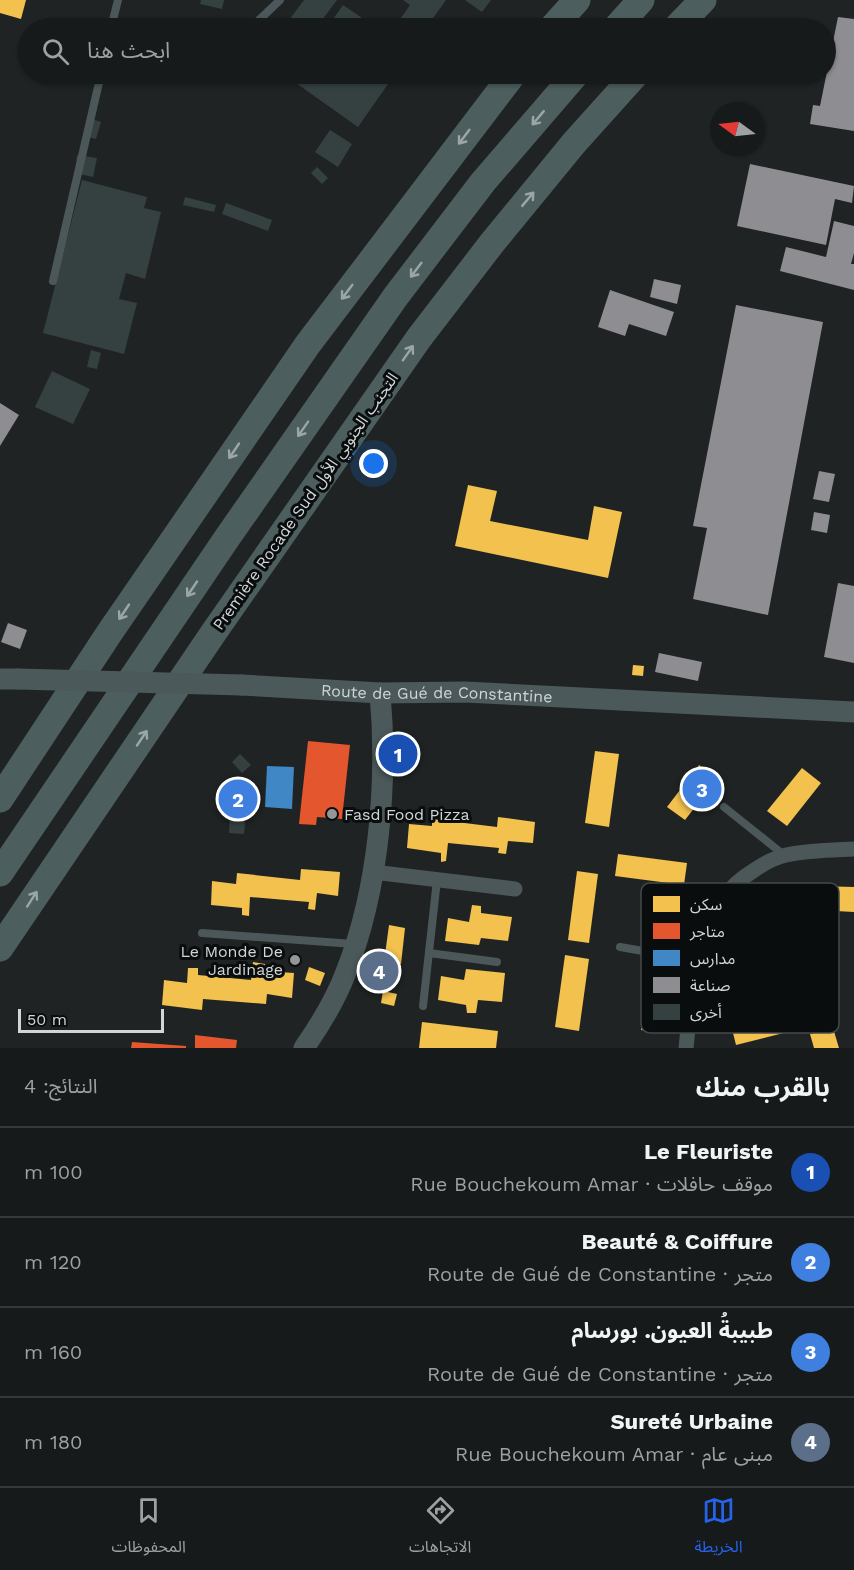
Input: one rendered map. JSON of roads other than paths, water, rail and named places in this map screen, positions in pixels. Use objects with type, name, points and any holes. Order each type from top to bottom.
[{"type":"highway","points":[[561,18],[577,0]]},
{"type":"highway","points":[[625,18],[641,0]]},
{"type":"highway","points":[[686,18],[703,0]]},
{"type":"highway","points":[[0,799],[130,603],[308,344],[505,84]]},
{"type":"highway","points":[[0,873],[227,538],[396,296],[483,182],[567,84]]},
{"type":"highway","name":"Première Rocade Sud التجنب الجنوبي الأول","points":[[0,948],[214,632],[419,338],[492,243],[574,143],[627,84]]},
{"type":"main road","name":"Route de Gué de Constantine","points":[[9,679],[242,685],[380,693],[465,692],[854,712]]},
{"type":"main road","points":[[304,1048],[316,1031],[346,973],[366,908],[372,872],[384,751],[380,693]]},
{"type":"street","points":[[736,883],[767,862],[784,855],[817,850],[854,849]]},
{"type":"street","points":[[372,872],[515,889]]},
{"type":"street","points":[[686,1048],[688,1033]]},
{"type":"lane","points":[[114,18],[118,0]]},
{"type":"lane","points":[[261,18],[280,0]]},
{"type":"lane","points":[[53,281],[99,84]]},
{"type":"lane","points":[[724,807],[784,855]]},
{"type":"lane","points":[[423,1006],[437,880]]},
{"type":"lane","points":[[202,933],[355,944]]},
{"type":"lane","points":[[620,947],[641,951]]},
{"type":"lane","points":[[429,953],[498,962]]},
{"type":"place","name":"Le Fleuriste","points":[[398,754]]},
{"type":"place","name":"طبيبةُ العيون. بورسام","points":[[702,789]]},
{"type":"place","name":"Beauté & Coiffure","points":[[238,799]]},
{"type":"place","name":"Fasd Food Pizza","points":[[332,814]]},
{"type":"place","name":"Le Monde De Jardinage","points":[[295,960]]},
{"type":"place","name":"Sureté Urbaine","points":[[379,971]]}]
